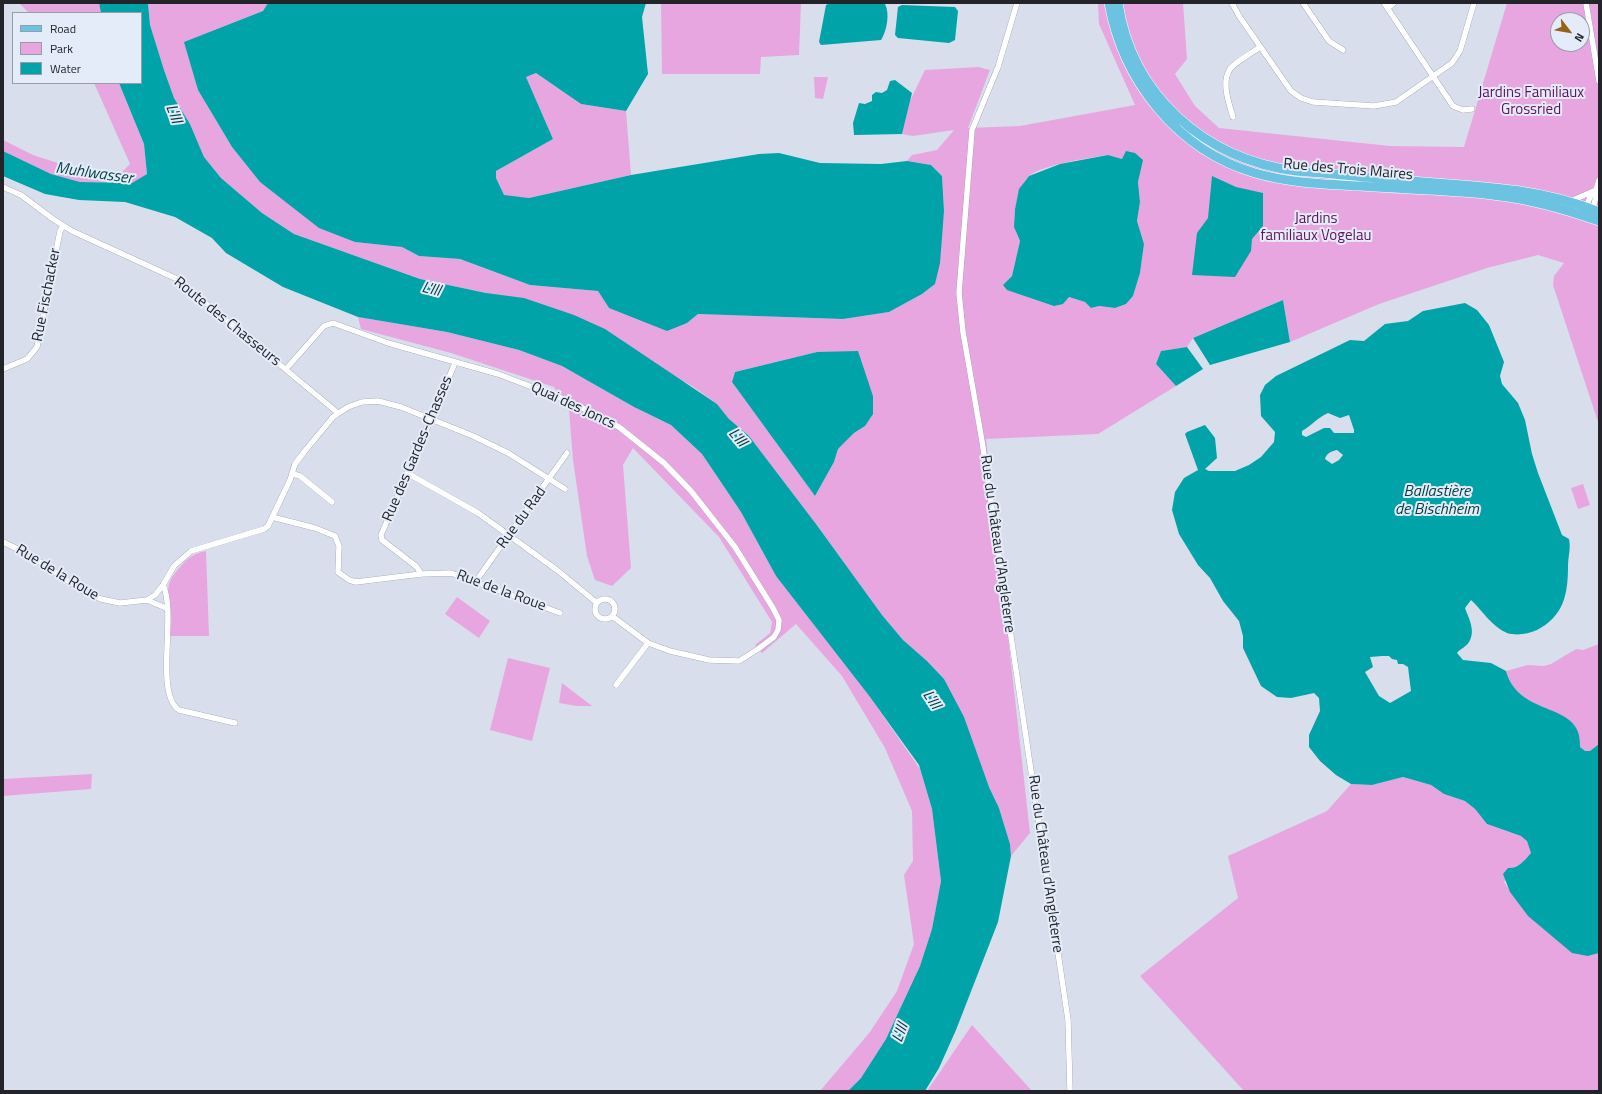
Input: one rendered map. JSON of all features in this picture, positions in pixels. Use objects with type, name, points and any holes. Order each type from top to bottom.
[{"type":"main road","name":"Rue des Trois Maires","points":[[1109,3],[1118,43],[1138,83],[1155,106],[1176,128],[1197,144],[1219,158],[1236,166],[1255,173],[1305,183],[1520,199],[1590,212]]},
{"type":"main road","name":"Rue des Trois Maires","points":[[1118,3],[1132,51],[1143,74],[1156,94],[1186,125],[1220,149],[1238,157],[1276,168],[1480,186],[1534,193],[1568,202],[1590,212],[1599,221]]},
{"type":"street","name":"Rue du Château d'Angleterre","points":[[1017,3],[998,67],[972,130],[959,293],[963,332],[982,441],[1068,1020],[1070,1091]]},
{"type":"street","points":[[1232,3],[1260,47],[1291,91],[1301,98],[1313,102],[1374,106],[1396,102],[1452,63],[1460,51],[1474,3]]},
{"type":"street","points":[[1303,3],[1329,40],[1343,50]]},
{"type":"street","points":[[1394,3],[1386,5],[1453,106],[1463,110],[1472,109]]},
{"type":"street","points":[[1586,3],[1599,81]]},
{"type":"street","points":[[1233,118],[1227,97],[1227,76],[1230,69],[1260,47]]},
{"type":"street","points":[[1590,212],[1599,180]]},
{"type":"street","name":"Route des Chasseurs","points":[[3,187],[21,195],[63,226],[177,279],[338,413]]},
{"type":"street","points":[[1568,202],[1596,193]]},
{"type":"street","name":"Rue Fischacker","points":[[3,369],[27,359],[37,348],[60,231],[63,226]]},
{"type":"street","name":"Quai des Joncs","points":[[286,369],[324,326],[333,323],[388,343],[498,374],[569,401],[618,427],[664,463],[691,491],[735,547],[774,608],[779,620],[778,630],[774,637],[738,661],[709,660],[684,655],[648,643]]},
{"type":"street","name":"Rue des Gardes-Chasses","points":[[421,574],[417,567],[382,540],[380,535],[455,363]]},
{"type":"street","points":[[147,600],[155,595],[163,585],[174,566],[191,551],[264,529],[272,517],[293,474],[295,464],[304,452],[338,413],[362,402],[378,401],[401,406],[430,418],[494,446],[551,478],[565,488]]},
{"type":"street","name":"Rue du Rad","points":[[476,581],[510,536],[567,453]]},
{"type":"street","points":[[407,473],[478,513],[558,570],[597,603]]},
{"type":"street","points":[[293,474],[300,476],[332,502]]},
{"type":"street","name":"Rue de la Roue","points":[[272,517],[315,528],[335,536],[339,546],[338,572],[349,580],[368,582],[421,574],[451,573],[560,613]]},
{"type":"street","name":"Rue de la Roue","points":[[3,542],[28,554],[86,593],[100,599],[120,603],[147,600]]},
{"type":"street","points":[[163,585],[166,591],[166,608],[168,616],[168,690],[173,706],[179,710],[235,722]]},
{"type":"street","points":[[147,600],[166,608]]},
{"type":"street","points":[[603,600],[611,602],[615,610],[612,616],[607,619],[598,617],[595,612],[597,603],[603,600]]},
{"type":"street","points":[[612,616],[648,643],[616,685]]},
{"type":"green space","points":[[19,3],[99,3],[101,12],[28,12]]},
{"type":"green space","points":[[148,3],[268,3],[263,11],[185,42],[198,90],[232,147],[260,182],[355,242],[402,247],[419,256],[460,259],[530,285],[598,291],[609,308],[687,323],[698,314],[843,319],[889,312],[922,294],[935,284],[944,211],[942,176],[931,165],[907,161],[912,155],[937,150],[954,130],[913,136],[902,134],[910,101],[925,70],[978,67],[990,70],[968,128],[1020,126],[1135,105],[1099,24],[1098,3],[1183,3],[1187,59],[1175,74],[1195,106],[1219,128],[1390,146],[1464,147],[1507,3],[1599,3],[1599,425],[1553,285],[1554,276],[1564,263],[1538,255],[1487,268],[1379,304],[1290,342],[1283,300],[1193,338],[1187,347],[1161,351],[1156,364],[1176,386],[1098,434],[986,439],[1030,833],[1011,856],[1010,844],[999,808],[944,679],[927,661],[903,640],[882,615],[816,524],[749,436],[729,419],[717,404],[692,386],[670,374],[486,293],[420,279],[294,234],[262,213],[221,178],[204,157],[190,124],[174,98],[150,25]],"holes":[[[1108,155],[1122,159],[1142,160],[1138,182],[1140,202],[1137,221],[1144,244],[1140,273],[1133,296],[1126,304],[1115,308],[1099,306],[1091,308],[1085,302],[1069,297],[1063,304],[1004,285],[1012,276],[1020,241],[1015,228],[1015,210],[1021,187],[1025,180],[1034,173],[1043,169],[1065,163]],[[817,352],[869,385],[873,396],[865,426],[854,433],[838,449],[834,462],[815,496],[732,382],[735,372]]]},
{"type":"green space","points":[[661,3],[801,3],[799,55],[761,57],[760,74],[662,74]]},
{"type":"green space","points":[[536,73],[581,104],[626,111],[631,175],[529,198],[504,196],[496,178],[496,171],[553,139],[526,77]]},
{"type":"green space","points":[[814,77],[828,77],[823,99],[815,98]]},
{"type":"green space","points":[[94,84],[119,84],[144,144],[147,174],[133,183],[80,182],[51,174],[3,151],[3,140],[33,155],[73,168],[122,172],[130,164]]},
{"type":"green space","points":[[358,317],[447,332],[519,350],[562,366],[634,407],[671,425],[702,454],[741,512],[776,576],[870,697],[920,769],[932,809],[941,881],[932,929],[920,966],[886,1039],[861,1078],[848,1091],[820,1091],[870,1032],[897,991],[914,944],[904,875],[913,861],[912,811],[885,748],[842,676],[796,624],[762,653],[755,645],[770,633],[772,622],[719,537],[633,448],[623,465],[631,568],[612,586],[595,580],[587,556],[573,460],[569,410],[554,387],[451,353],[361,329]]},
{"type":"green space","points":[[1583,484],[1590,505],[1578,509],[1571,488]]},
{"type":"green space","points":[[206,551],[209,636],[170,636],[171,619],[168,590],[171,579],[189,558],[195,554]]},
{"type":"green space","points":[[457,597],[490,621],[479,638],[445,614]]},
{"type":"green space","points":[[1599,644],[1599,744],[1590,751],[1585,751],[1580,747],[1578,733],[1571,723],[1523,696],[1513,686],[1506,671],[1528,665],[1544,666],[1551,664],[1576,649],[1583,650]]},
{"type":"green space","points":[[508,658],[550,668],[532,741],[490,730]]},
{"type":"green space","points":[[562,683],[592,706],[577,706],[559,703]]},
{"type":"green space","points":[[92,774],[91,789],[3,796],[3,779]]},
{"type":"green space","points":[[1403,777],[1431,785],[1444,794],[1465,801],[1475,809],[1487,824],[1521,836],[1527,840],[1531,853],[1525,861],[1513,868],[1504,882],[1528,916],[1588,956],[1599,953],[1599,1091],[1244,1091],[1140,976],[1238,898],[1228,856],[1327,811],[1351,784],[1372,785]]},
{"type":"green space","points":[[972,1025],[1032,1091],[927,1091]]},
{"type":"water","name":"L'Ill","points":[[99,3],[148,3],[150,25],[174,98],[190,124],[204,157],[221,178],[262,213],[294,234],[420,279],[486,293],[524,298],[574,315],[605,329],[717,404],[729,419],[749,436],[816,524],[882,615],[903,640],[927,661],[944,679],[964,717],[989,787],[999,808],[1010,844],[1011,856],[998,922],[956,1030],[939,1068],[925,1091],[848,1091],[861,1078],[886,1039],[920,966],[932,929],[941,881],[932,809],[919,765],[870,697],[776,576],[741,512],[702,454],[671,425],[634,407],[562,366],[519,350],[447,332],[358,317],[283,287],[226,253],[212,238],[175,217],[125,202],[79,200],[45,194],[3,176],[3,151],[51,174],[80,182],[132,183],[147,174],[144,144],[119,84],[142,84],[142,12],[101,12]]},
{"type":"water","points":[[268,3],[646,3],[642,17],[648,74],[626,111],[581,104],[536,73],[526,77],[553,139],[496,171],[496,178],[504,195],[529,198],[631,175],[759,154],[779,153],[820,163],[881,164],[907,161],[931,165],[942,176],[944,211],[940,263],[935,284],[922,294],[889,312],[843,319],[698,314],[687,323],[667,331],[609,308],[598,291],[530,285],[460,259],[419,256],[402,247],[355,242],[319,228],[260,182],[232,147],[198,90],[184,42],[263,11]]},
{"type":"water","points":[[830,3],[885,4],[887,8],[887,22],[885,32],[881,40],[821,45],[819,42],[826,5]]},
{"type":"water","points":[[902,5],[955,7],[958,11],[955,40],[949,43],[898,38],[895,35],[898,7]]},
{"type":"water","points":[[895,80],[912,93],[902,134],[854,135],[853,123],[859,103],[865,104],[872,101],[872,95],[876,92],[882,93],[887,90],[890,81]]},
{"type":"water","points":[[1126,151],[1135,153],[1143,160],[1138,182],[1140,202],[1137,221],[1144,244],[1140,273],[1133,296],[1126,304],[1115,308],[1099,306],[1091,308],[1085,302],[1069,297],[1063,304],[1054,306],[1007,290],[1003,285],[1012,276],[1020,241],[1014,227],[1015,209],[1019,189],[1029,176],[1060,164],[1108,155],[1122,159]]},
{"type":"water","points":[[1212,176],[1236,187],[1263,193],[1263,226],[1252,239],[1251,251],[1235,277],[1192,275],[1197,233],[1208,218]]},
{"type":"water","points":[[1283,300],[1290,342],[1210,365],[1193,338]]},
{"type":"water","name":"Ballastière de Bischheim","points":[[1465,303],[1477,310],[1489,325],[1504,362],[1500,376],[1502,384],[1518,403],[1525,420],[1532,454],[1538,473],[1562,535],[1569,539],[1570,549],[1567,586],[1563,603],[1553,618],[1537,630],[1522,634],[1511,634],[1497,627],[1471,600],[1465,608],[1472,629],[1471,638],[1468,644],[1457,653],[1463,660],[1491,663],[1506,671],[1513,686],[1523,697],[1561,715],[1572,722],[1578,732],[1580,747],[1585,751],[1590,751],[1599,744],[1599,953],[1588,956],[1572,953],[1528,916],[1510,892],[1503,874],[1508,868],[1521,864],[1531,853],[1527,841],[1521,836],[1487,824],[1475,809],[1465,801],[1444,794],[1431,785],[1403,777],[1372,785],[1351,784],[1336,775],[1320,761],[1309,747],[1309,735],[1320,711],[1319,698],[1314,693],[1291,698],[1277,697],[1261,686],[1243,648],[1243,636],[1239,621],[1223,601],[1210,578],[1198,565],[1179,534],[1172,510],[1175,492],[1184,478],[1198,470],[1185,434],[1187,432],[1205,425],[1215,438],[1217,458],[1205,469],[1209,471],[1235,471],[1249,465],[1261,457],[1274,442],[1275,432],[1261,416],[1260,395],[1265,385],[1276,376],[1350,340],[1364,341],[1385,324],[1408,321],[1423,311]],"holes":[[[1328,413],[1340,418],[1349,415],[1354,433],[1334,433],[1330,428],[1324,428],[1306,437],[1302,435],[1302,431]],[[1337,450],[1343,455],[1339,460],[1332,464],[1325,459],[1331,452]],[[1389,656],[1392,659],[1397,660],[1398,664],[1403,664],[1408,667],[1411,691],[1390,703],[1379,696],[1365,672],[1373,667],[1370,657]]]},
{"type":"water","points":[[1187,347],[1203,369],[1176,386],[1156,364],[1161,351]]},
{"type":"water","points":[[858,351],[873,396],[873,414],[865,426],[854,433],[838,449],[834,462],[815,496],[732,382],[735,372],[817,352]]},
{"type":"park label","name":"Jardins Familiaux Grossried","points":[[1531,102]]},
{"type":"park label","name":"Jardins familiaux Vogelau","points":[[1316,228]]},
{"type":"water label","name":"Muhlwasser","points":[[94,174]]}]
